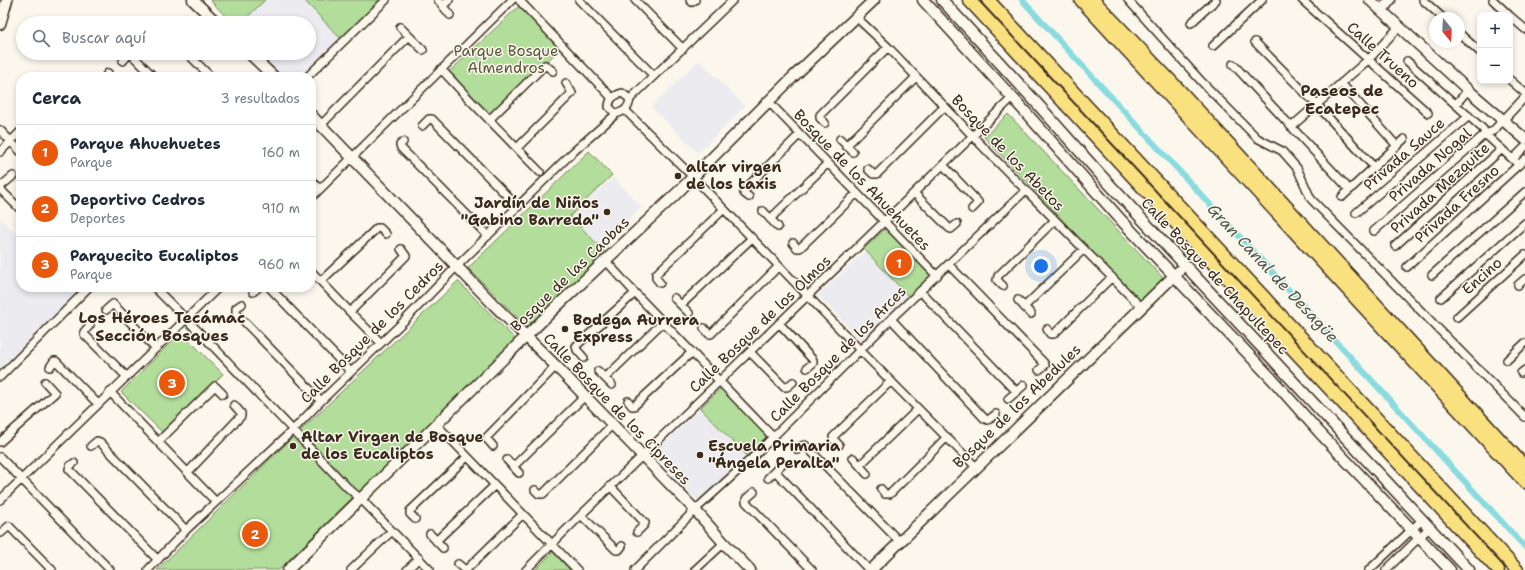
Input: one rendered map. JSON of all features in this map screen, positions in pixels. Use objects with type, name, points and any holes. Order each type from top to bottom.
[{"type":"highway","points":[[969,0],[1498,570]]},
{"type":"highway","points":[[988,0],[1517,570]]},
{"type":"highway","points":[[1081,0],[1525,482]]},
{"type":"highway","points":[[1093,0],[1180,91],[1525,467]]},
{"type":"street","points":[[0,24],[7,0]]},
{"type":"street","points":[[193,0],[210,16]]},
{"type":"street","points":[[311,72],[386,0]]},
{"type":"street","points":[[438,0],[450,15]]},
{"type":"street","points":[[443,6],[449,0]]},
{"type":"street","points":[[316,193],[512,0]]},
{"type":"street","points":[[519,0],[612,98]]},
{"type":"street","points":[[579,0],[654,76]]},
{"type":"street","points":[[635,0],[683,48]]},
{"type":"street","points":[[690,0],[692,2],[695,0]]},
{"type":"street","points":[[630,99],[622,93],[612,98],[609,103],[609,107],[616,114],[625,110],[630,99],[733,0]]},
{"type":"street","name":"Bosque de las Caobas","points":[[288,570],[436,424],[693,177],[768,101],[874,0]]},
{"type":"street","name":"Calle Bosque de Chapultepec","points":[[923,0],[1013,98],[1122,221],[1450,570]]},
{"type":"street","name":"Calle Bosque de Chapultepec","points":[[942,0],[1033,98],[1104,179],[1469,570]]},
{"type":"street","points":[[1128,0],[1201,81],[1257,138],[1282,151],[1297,168],[1310,199],[1525,417]]},
{"type":"street","points":[[1190,23],[1216,0]]},
{"type":"street","points":[[1213,46],[1262,0]]},
{"type":"street","name":"Calle Trueno","points":[[1302,0],[1428,113]]},
{"type":"street","points":[[1370,0],[1468,90],[1505,120],[1525,139]]},
{"type":"street","points":[[1382,10],[1390,0]]},
{"type":"street","points":[[1423,0],[1436,12]]},
{"type":"street","points":[[1493,0],[1507,12]]},
{"type":"street","name":"Bosque de los Abetos","points":[[856,17],[888,47],[944,107],[1141,307]]},
{"type":"street","points":[[1513,18],[1525,29]]},
{"type":"street","points":[[400,27],[424,50]]},
{"type":"street","points":[[1291,127],[1369,60],[1399,27]]},
{"type":"street","points":[[320,126],[409,36]]},
{"type":"street","points":[[1465,38],[1477,49]]},
{"type":"street","points":[[1255,42],[1317,104],[1374,167]]},
{"type":"street","points":[[825,123],[820,118],[820,115],[888,47]]},
{"type":"street","points":[[137,60],[149,72]]},
{"type":"street","points":[[195,60],[206,72]]},
{"type":"street","points":[[256,60],[269,72]]},
{"type":"street","points":[[1407,61],[1469,116],[1519,165]]},
{"type":"street","points":[[489,120],[545,64],[553,71]]},
{"type":"street","points":[[1232,64],[1350,190]]},
{"type":"street","points":[[441,69],[540,172]]},
{"type":"street","points":[[846,146],[916,77]]},
{"type":"street","points":[[517,148],[572,94],[566,83]]},
{"type":"street","points":[[1341,83],[1397,146]]},
{"type":"street","points":[[1513,83],[1525,94]]},
{"type":"street","points":[[1456,104],[1468,90]]},
{"type":"street","name":"Calle Bosque de los Olmos","points":[[526,570],[610,486],[1013,98]]},
{"type":"street","name":"Privada Nogal","points":[[1374,231],[1486,134],[1493,131],[1525,98]]},
{"type":"street","name":"Bosque de los Ahuehuetes","points":[[768,101],[937,276]]},
{"type":"street","points":[[868,169],[873,174],[877,174],[944,107]]},
{"type":"street","points":[[625,110],[693,177],[749,240],[779,266],[976,467]]},
{"type":"street","name":"Calle Bosque de los Cedros","points":[[148,570],[186,530],[404,321],[457,266],[572,153],[616,114]]},
{"type":"street","name":"Privada Sauce","points":[[1356,213],[1469,116]]},
{"type":"street","points":[[422,126],[429,119],[432,119],[518,207]]},
{"type":"street","name":"Calle Bosque de los Cipreses","points":[[316,121],[556,366],[695,510],[750,570]]},
{"type":"street","points":[[0,130],[16,147]]},
{"type":"street","points":[[749,197],[744,193],[745,189],[800,134]]},
{"type":"street","points":[[0,152],[16,136]]},
{"type":"street","points":[[840,139],[853,152]]},
{"type":"street","points":[[1342,197],[1404,140]]},
{"type":"street","points":[[403,142],[400,145],[401,148],[488,236]]},
{"type":"street","points":[[1513,159],[1525,147]]},
{"type":"street","name":"Privada Mezquite","points":[[1395,246],[1502,149]]},
{"type":"street","name":"Privada Fresno","points":[[1407,267],[1525,159]]},
{"type":"street","points":[[770,219],[828,163]]},
{"type":"street","points":[[943,165],[978,202],[972,209]]},
{"type":"street","points":[[13,176],[0,188],[16,205]]},
{"type":"street","points":[[316,185],[320,189]]},
{"type":"street","name":"Calle Bosque de los Arces","points":[[635,570],[695,510],[773,437],[891,319],[1026,190]]},
{"type":"street","points":[[1432,275],[1525,192]]},
{"type":"street","points":[[793,243],[797,248],[800,248],[857,193]]},
{"type":"street","points":[[914,193],[949,228],[951,229],[957,224]]},
{"type":"street","points":[[660,283],[656,278],[656,274],[722,210]]},
{"type":"street","points":[[763,211],[778,227]]},
{"type":"street","points":[[1004,286],[997,280],[998,276],[1055,220]]},
{"type":"street","points":[[1441,298],[1525,223]]},
{"type":"street","points":[[321,281],[377,228],[380,228],[386,234]]},
{"type":"street","points":[[681,305],[749,240]]},
{"type":"street","points":[[350,312],[406,256],[401,249]]},
{"type":"street","points":[[1024,307],[1084,249]]},
{"type":"street","name":"Encino","points":[[1457,317],[1525,255]]},
{"type":"street","points":[[606,261],[773,437]]},
{"type":"street","points":[[949,264],[1044,363],[1045,365],[1039,370]]},
{"type":"street","name":"Bosque de los Abedules","points":[[870,570],[1184,265]]},
{"type":"street","points":[[704,328],[709,334],[711,334],[779,266]]},
{"type":"street","points":[[316,276],[381,343]]},
{"type":"street","points":[[1047,329],[1050,334],[1054,334],[1112,277]]},
{"type":"street","points":[[1518,285],[1525,279]]},
{"type":"street","points":[[920,291],[1016,392]]},
{"type":"street","points":[[0,377],[85,292]]},
{"type":"street","points":[[161,292],[348,488],[361,499],[430,570]]},
{"type":"street","points":[[0,500],[214,292]]},
{"type":"street","points":[[274,292],[351,372]]},
{"type":"street","points":[[584,358],[577,350],[576,346],[635,293]]},
{"type":"street","points":[[674,298],[689,313]]},
{"type":"street","points":[[1018,300],[1031,314]]},
{"type":"street","points":[[106,310],[113,304],[155,348]]},
{"type":"street","points":[[242,304],[236,308],[236,312],[321,401]]},
{"type":"street","points":[[891,319],[985,419],[988,420],[996,414]]},
{"type":"street","points":[[605,378],[663,322]]},
{"type":"street","points":[[779,323],[813,360],[813,363],[807,368]]},
{"type":"street","points":[[90,326],[84,334],[126,376]]},
{"type":"street","points":[[1507,360],[1525,343]]},
{"type":"street","points":[[628,401],[632,406],[634,406],[692,352]]},
{"type":"street","points":[[750,352],[784,387],[787,387],[793,382]]},
{"type":"street","points":[[50,367],[54,361],[56,361],[98,404]]},
{"type":"street","points":[[493,446],[487,437],[556,366]]},
{"type":"street","points":[[598,370],[612,385]]},
{"type":"street","points":[[839,445],[834,440],[833,436],[891,381]]},
{"type":"street","points":[[0,442],[55,393],[45,382]]},
{"type":"street","points":[[1008,399],[1024,385]]},
{"type":"street","points":[[158,442],[215,386],[223,394]]},
{"type":"street","points":[[110,392],[216,502]]},
{"type":"street","points":[[513,467],[585,396]]},
{"type":"street","points":[[188,472],[241,416],[241,413],[234,405]]},
{"type":"street","points":[[860,466],[918,409]]},
{"type":"street","points":[[436,424],[577,570]]},
{"type":"street","points":[[535,490],[540,494],[543,494],[612,425]]},
{"type":"street","points":[[881,489],[886,494],[890,494],[947,438]]},
{"type":"street","points":[[91,446],[97,441],[100,442],[186,530]]},
{"type":"street","points":[[798,450],[801,446],[805,445],[900,542]]},
{"type":"street","points":[[0,457],[110,570]]},
{"type":"street","points":[[415,519],[410,514],[410,511],[467,457]]},
{"type":"street","points":[[853,458],[867,474]]},
{"type":"street","points":[[507,460],[518,473]]},
{"type":"street","points":[[74,463],[69,469],[158,560]]},
{"type":"street","points":[[768,478],[782,464]]},
{"type":"street","points":[[775,471],[870,570]]},
{"type":"street","points":[[436,541],[495,485]]},
{"type":"street","points":[[610,486],[645,523],[637,532]]},
{"type":"street","points":[[754,492],[746,499],[746,502],[812,570]]},
{"type":"street","points":[[458,564],[466,570],[523,514]]},
{"type":"street","points":[[581,515],[616,550],[619,550],[622,546]]},
{"type":"street","points":[[1369,570],[1423,519]]},
{"type":"street","points":[[1,533],[9,526],[12,528],[52,570]]},
{"type":"street","points":[[1386,570],[1430,527]]},
{"type":"street","points":[[351,570],[392,531]]},
{"type":"street","points":[[430,534],[443,548]]},
{"type":"street","points":[[1400,540],[1408,548]]},
{"type":"street","points":[[695,570],[724,543]]},
{"type":"street","points":[[407,570],[419,558]]},
{"type":"shaded area","points":[[265,0],[304,0],[341,39],[305,72],[278,72],[267,60],[316,60],[316,16],[248,16]]},
{"type":"shaded area","points":[[699,60],[745,106],[698,153],[651,107]]},
{"type":"shaded area","name":"Jardín de Niños \"Gabino Barreda\"","points":[[613,177],[642,207],[601,247],[571,216]]},
{"type":"shaded area","points":[[0,218],[16,234],[16,292],[72,292],[77,298],[0,370]]},
{"type":"shaded area","points":[[865,251],[909,297],[862,342],[818,295]]},
{"type":"shaded area","name":"Escuela Primaria \"Ángela Peralta\"","points":[[700,408],[747,456],[699,502],[653,455]]},
{"type":"green space","points":[[210,0],[265,0],[248,16],[225,16]]},
{"type":"green space","points":[[304,0],[380,0],[341,39]]},
{"type":"green space","name":"Parque Bosque Almendros","points":[[520,5],[561,48],[491,115],[449,72]]},
{"type":"green space","points":[[1008,114],[1165,280],[1141,303],[984,137]]},
{"type":"green space","points":[[589,151],[612,175],[570,216],[606,253],[528,328],[468,268]]},
{"type":"green space","points":[[886,228],[932,276],[909,297],[864,249]]},
{"type":"green space","points":[[458,281],[516,340],[358,493],[299,432]]},
{"type":"green space","points":[[181,332],[223,374],[164,434],[121,392]]},
{"type":"green space","points":[[721,388],[768,435],[747,456],[700,408]]},
{"type":"green space","points":[[294,436],[353,497],[279,570],[157,570]]},
{"type":"green space","points":[[553,552],[570,570],[535,570]]},
{"type":"waterway","name":"Gran Canal de Desagüe","points":[[1022,0],[1525,547]]},
{"type":"place","name":"altar virgen de los taxis","points":[[678,176]]},
{"type":"place","name":"Jardín de Niños \"Gabino Barreda\"","points":[[607,212]]},
{"type":"place","name":"Parque Ahuehuetes","points":[[899,263]]},
{"type":"place","name":"Bodega Aurrera Express","points":[[565,329]]},
{"type":"place","name":"Parquecito Eucaliptos","points":[[172,383]]},
{"type":"place","name":"Altar Virgen de Bosque de los Eucaliptos","points":[[293,446]]},
{"type":"place","name":"Escuela Primaria \"Ángela Peralta\"","points":[[700,455]]},
{"type":"place","name":"Deportivo Cedros","points":[[255,534]]},
{"type":"district","name":"Paseos de Ecatepec","points":[[1342,99]]},
{"type":"district","name":"Los Héroes Tecámac Sección Bosques","points":[[162,326]]}]
